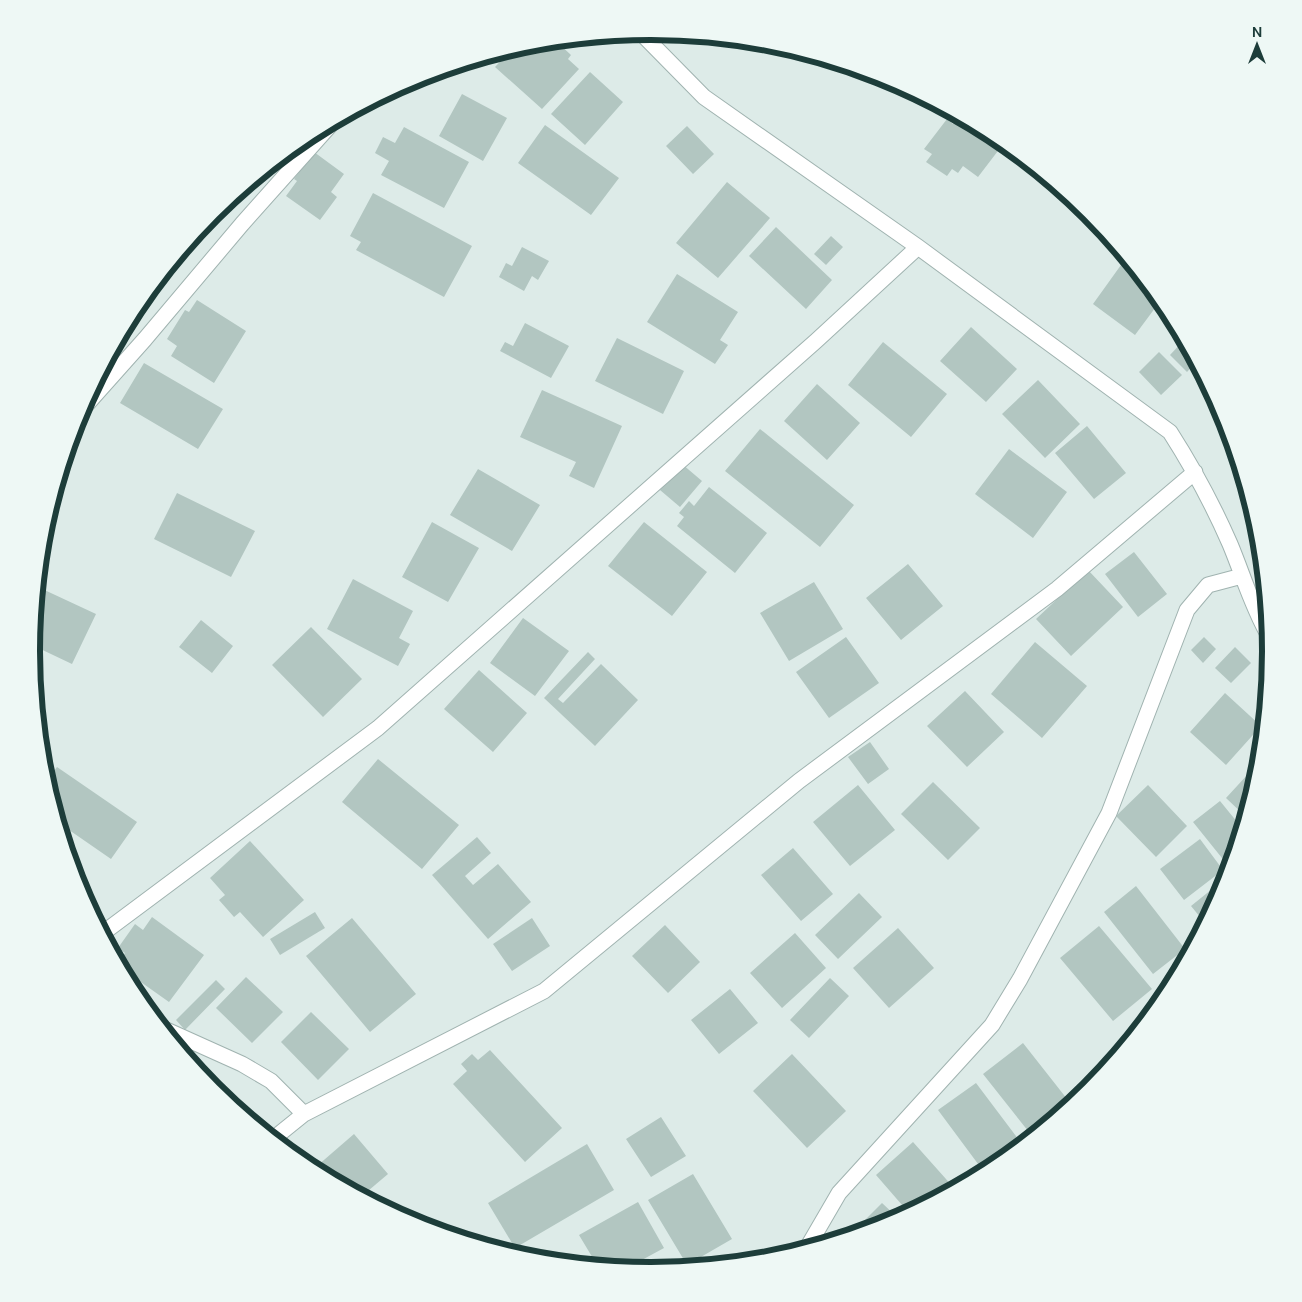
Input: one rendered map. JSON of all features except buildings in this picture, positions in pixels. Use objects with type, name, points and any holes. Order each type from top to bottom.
[{"type":"street","points":[[648,40],[704,97],[918,247],[1170,432],[1195,472],[1230,544],[1261,623]]},
{"type":"street","points":[[98,392],[317,140]]},
{"type":"street","points":[[107,929],[378,728],[816,341],[918,247]]},
{"type":"street","points":[[278,1135],[304,1114],[544,991],[799,781],[1057,589],[1195,472]]},
{"type":"street","points":[[811,1240],[839,1193],[992,1025],[1020,979],[1109,813],[1187,610],[1208,585],[1242,576]]},
{"type":"street","points":[[175,1034],[242,1064],[271,1081],[304,1114]]}]
